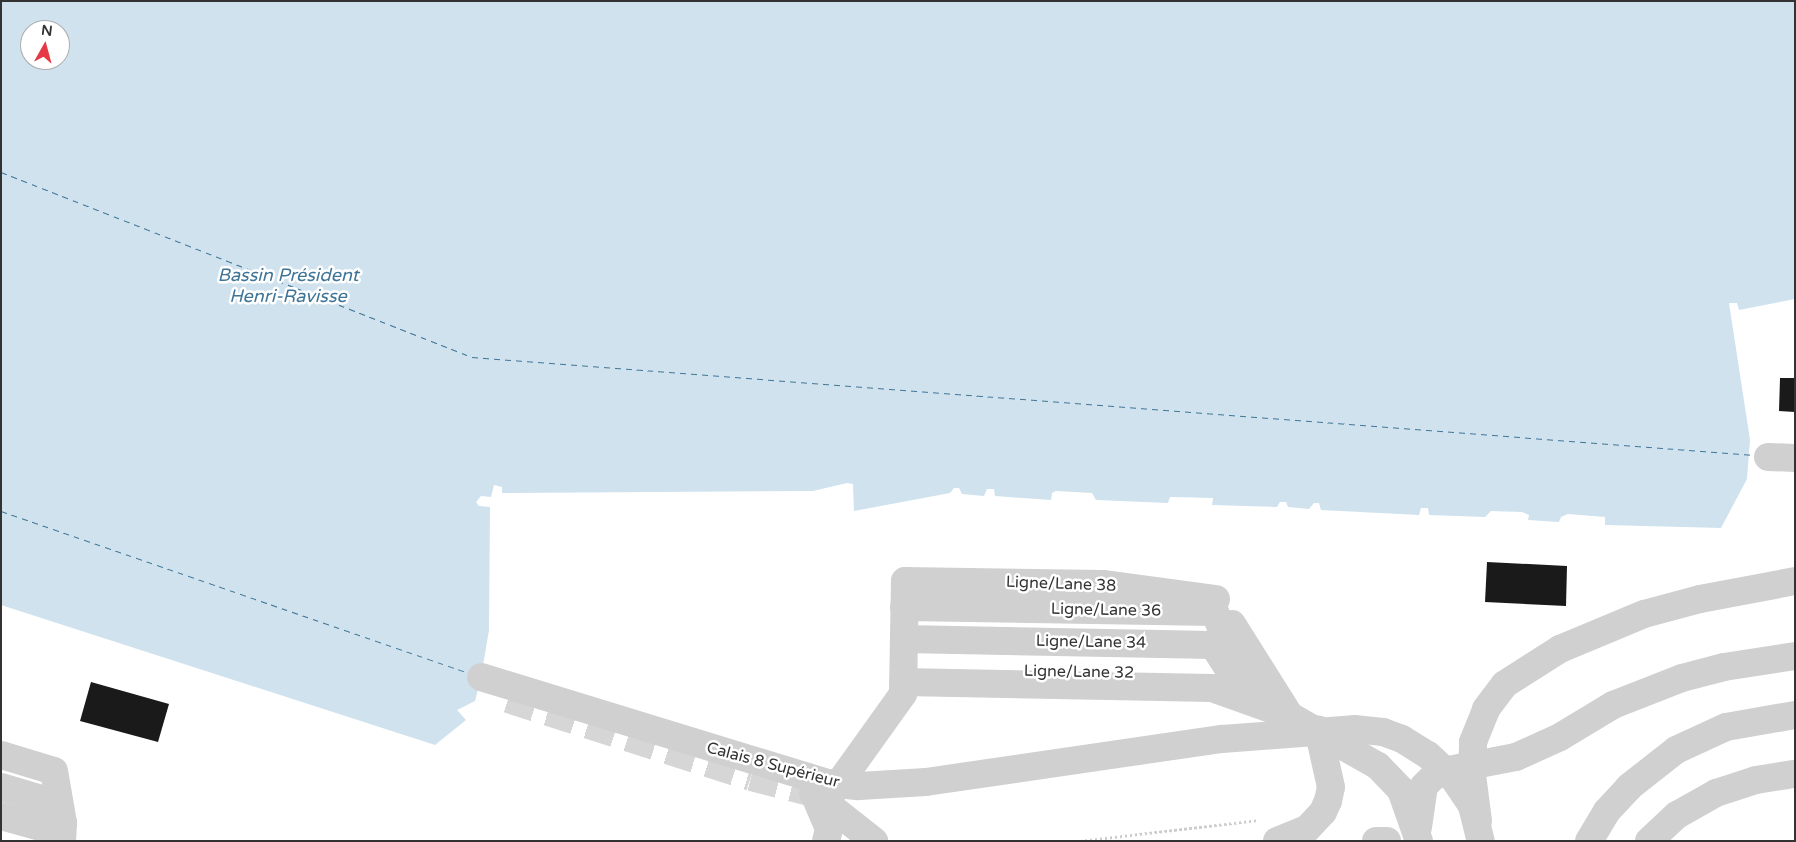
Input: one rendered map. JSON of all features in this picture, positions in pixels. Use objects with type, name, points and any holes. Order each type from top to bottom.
[{"type":"lane","points":[[1768,456],[1795,458]]},
{"type":"lane","points":[[1458,768],[1473,742],[1494,695],[1543,658],[1584,638],[1644,614],[1700,599],[1795,581]]},
{"type":"lane","name":"Ligne/Lane 38","points":[[904,631],[1103,584],[1216,599],[1290,716]]},
{"type":"lane","name":"Ligne/Lane 36","points":[[904,631],[1216,612],[1247,699]]},
{"type":"lane","points":[[904,631],[1212,688],[1290,716],[1318,729],[1389,776],[1408,803],[1419,838]]},
{"type":"lane","points":[[904,631],[1213,660],[1247,699]]},
{"type":"lane","points":[[813,793],[827,793],[836,789],[903,694],[904,631]]},
{"type":"lane","points":[[1419,838],[1418,813],[1424,786],[1432,775],[1458,768],[1504,761],[1531,751],[1613,705],[1682,678],[1724,667],[1795,656]]},
{"type":"lane","name":"Calais 8 Supérieur","points":[[481,677],[828,784],[859,786],[926,782],[1222,739],[1318,729]]},
{"type":"lane","points":[[1589,841],[1607,811],[1629,787],[1676,750],[1726,727],[1795,715]]},
{"type":"lane","points":[[1318,729],[1382,732],[1458,768],[1479,831]]},
{"type":"lane","points":[[1271,830],[1307,829],[1323,812],[1331,787],[1318,729]]},
{"type":"lane","points":[[1,755],[54,771],[58,834]]},
{"type":"lane","points":[[1,769],[54,784],[58,834]]},
{"type":"lane","points":[[1655,834],[1722,791],[1756,780],[1795,774]]},
{"type":"lane","points":[[1,787],[48,801],[58,834]]},
{"type":"lane","points":[[813,793],[828,835]]},
{"type":"lane","points":[[813,793],[874,841]]},
{"type":"lane","points":[[1,804],[58,834]]},
{"type":"lane","points":[[1,816],[58,834]]},
{"type":"lane","points":[[1,828],[58,834]]},
{"type":"path","points":[[1080,841],[1271,830]]},
{"type":"water","name":"Bassin Président Henri-Ravisse","points":[[1,1],[1795,1],[1795,299],[1739,310],[1737,303],[1729,303],[1750,440],[1747,479],[1721,528],[1605,525],[1605,517],[1568,514],[1561,517],[1559,522],[1528,520],[1529,515],[1522,512],[1491,511],[1485,517],[1429,515],[1428,508],[1421,508],[1419,515],[1321,510],[1319,503],[1314,503],[1309,509],[1288,507],[1286,502],[1280,502],[1277,507],[1212,505],[1213,498],[1170,497],[1168,503],[1096,500],[1092,493],[1056,491],[1052,493],[1051,500],[995,496],[994,489],[987,489],[984,496],[962,494],[959,488],[954,488],[950,493],[854,511],[853,484],[847,483],[813,491],[502,493],[502,487],[494,485],[491,497],[481,496],[476,502],[479,506],[490,507],[489,630],[481,677],[475,701],[457,710],[466,720],[435,745],[1,605]]},
{"type":"building","points":[[1780,378],[1795,378],[1795,412],[1779,411]]},
{"type":"building","points":[[1487,562],[1567,566],[1566,606],[1485,602]]},
{"type":"building","points":[[91,682],[169,704],[158,742],[80,721]]},
{"type":"ferry route","points":[[1,172],[472,357],[1754,455]]},
{"type":"ferry route","points":[[1,511],[468,673]]},
{"type":"tunnel","points":[[508,699],[751,777],[813,793]]}]
